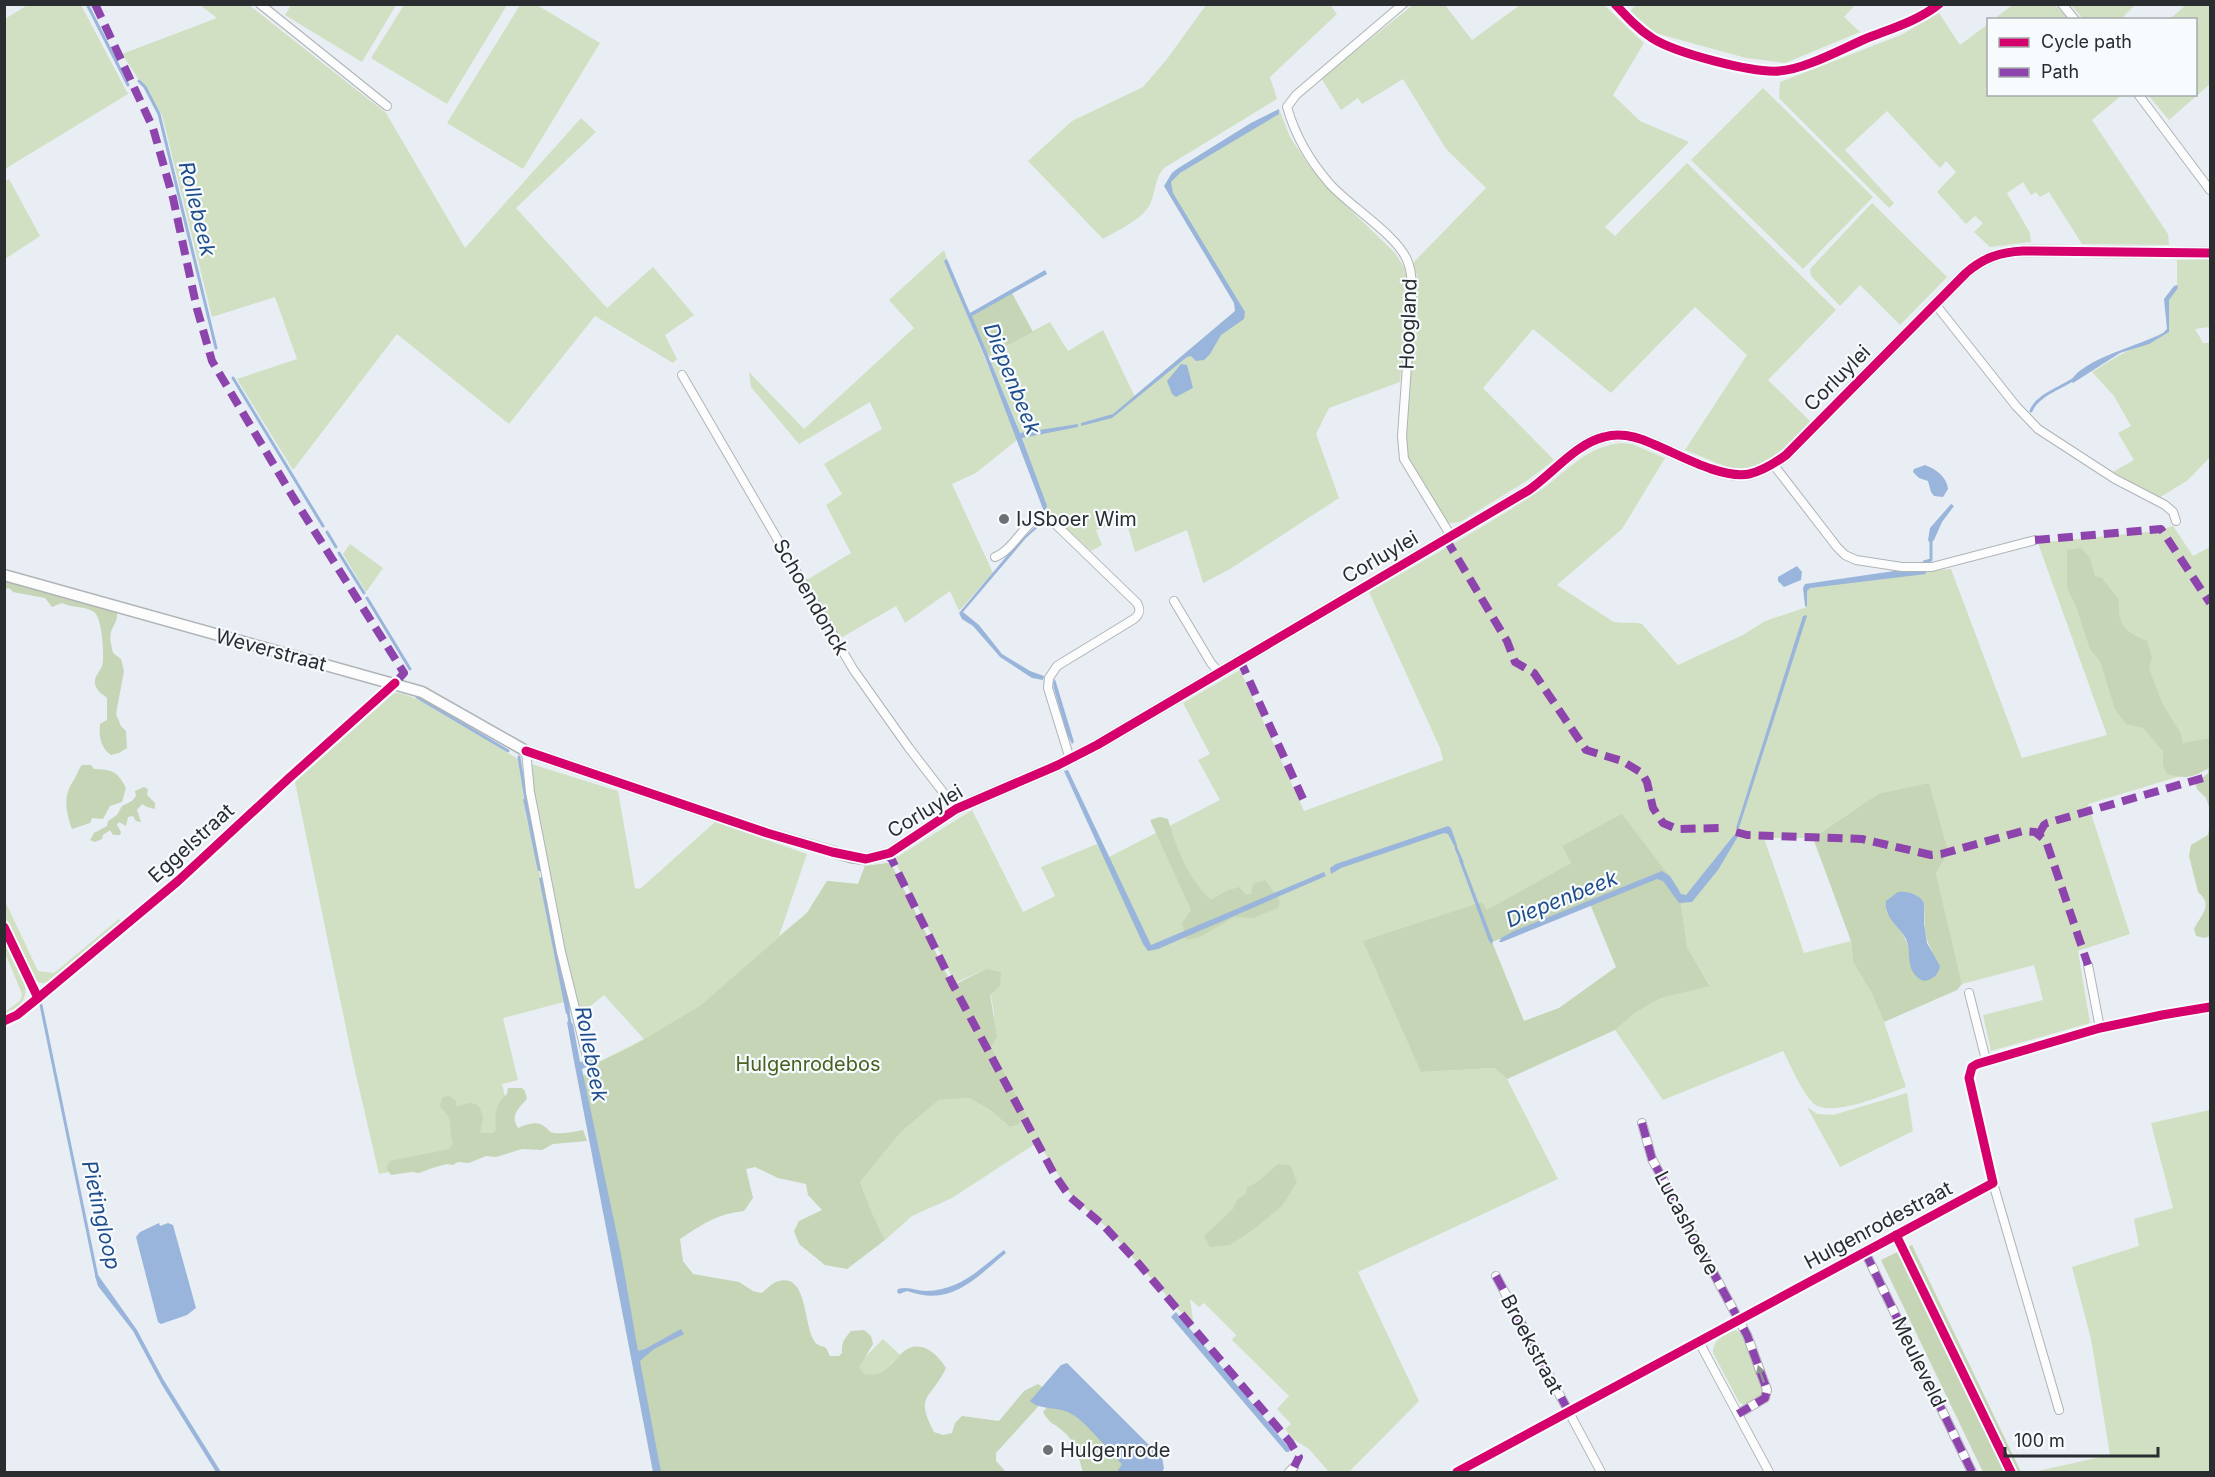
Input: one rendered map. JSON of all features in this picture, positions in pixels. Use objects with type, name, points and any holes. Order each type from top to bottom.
[{"type":"street","points":[[260,4],[387,106]]},
{"type":"street","points":[[1615,4],[1637,28],[1665,44],[1725,63],[1780,71],[1804,64],[1906,23],[1928,13],[1939,4]]},
{"type":"street","points":[[2062,4],[2073,18]]},
{"type":"street","name":"Hoogland","points":[[1397,6],[1296,95],[1287,107],[1300,141],[1330,184],[1397,245],[1407,259],[1412,278],[1412,296],[1402,436],[1404,459],[1451,536]]},
{"type":"street","points":[[2140,96],[2211,190]]},
{"type":"street","name":"Corluylei","points":[[526,751],[767,833],[851,857],[866,859],[890,853],[956,809],[1070,759],[1529,490],[1588,444],[1603,437],[1619,435],[1639,438],[1709,468],[1729,473],[1751,474],[1773,464],[1786,455],[1975,265],[1985,258],[2011,252],[2211,253]]},
{"type":"street","points":[[1936,305],[2037,429],[2115,479],[2165,505],[2173,512],[2176,521]]},
{"type":"street","name":"Schoendonck","points":[[682,375],[853,669],[956,809]]},
{"type":"street","points":[[1773,464],[1838,547],[1845,555],[1856,560],[1902,567],[1932,567],[2035,540]]},
{"type":"street","points":[[995,556],[1006,551],[1034,520],[1047,516],[1140,608],[1138,616],[1057,666],[1048,678],[1048,688],[1070,759]]},
{"type":"street","name":"Weverstraat","points":[[4,575],[422,692],[526,751]]},
{"type":"street","points":[[1174,601],[1210,663],[1219,672]]},
{"type":"street","name":"Eggelstraat","points":[[4,1021],[17,1015],[178,881],[395,683]]},
{"type":"street","points":[[526,751],[531,792],[561,952],[586,1053]]},
{"type":"street","points":[[4,927],[38,998]]},
{"type":"street","points":[[2088,965],[2100,1028]]},
{"type":"street","points":[[1969,993],[1986,1060]]},
{"type":"street","points":[[2059,1410],[1993,1184],[1969,1078],[1971,1067],[1986,1060],[2100,1028],[2211,1007]]},
{"type":"street","name":"Lucashoeve","points":[[1642,1123],[1652,1159],[1753,1350],[1767,1394],[1762,1400],[1738,1414]]},
{"type":"street","name":"Hulgenrodestraat","points":[[1457,1473],[1993,1184]]},
{"type":"street","name":"Meuleveld","points":[[1865,1252],[1972,1473]]},
{"type":"street","name":"Broekstraat","points":[[1496,1276],[1601,1473]]},
{"type":"street","points":[[1699,1342],[1769,1473]]},
{"type":"green space","points":[[29,4],[81,5],[128,94],[5,169],[5,19]]},
{"type":"green space","points":[[2014,4],[2055,5],[2068,18],[1995,18]]},
{"type":"green space","points":[[2187,4],[2210,5],[2210,84],[2197,95],[2197,18],[2171,18]]},
{"type":"green space","points":[[200,5],[249,5],[386,113],[465,248],[581,118],[596,132],[516,208],[607,308],[653,267],[694,315],[665,335],[677,359],[673,363],[595,316],[509,424],[397,334],[293,470],[237,379],[297,359],[275,297],[212,317],[162,115],[122,54],[217,18]]},
{"type":"green space","points":[[291,5],[396,5],[362,62],[285,15]]},
{"type":"green space","points":[[404,5],[507,5],[447,104],[371,58]]},
{"type":"green space","points":[[520,5],[537,5],[600,43],[523,169],[447,123]]},
{"type":"green space","points":[[1206,5],[1330,5],[1337,14],[1270,77],[1277,99],[1164,168],[1158,177],[1152,199],[1146,210],[1129,224],[1103,239],[1028,161],[1072,121],[1143,87],[1167,59]]},
{"type":"green space","points":[[1413,5],[1445,5],[1472,40],[1520,5],[1604,5],[1644,43],[1613,95],[1640,121],[1689,142],[1605,227],[1615,236],[1687,163],[1836,310],[1768,380],[1810,421],[1784,447],[1764,462],[1752,467],[1740,468],[1728,467],[1685,450],[1747,355],[1695,307],[1611,393],[1533,329],[1483,388],[1554,460],[1528,480],[1460,522],[1446,521],[1408,462],[1406,435],[1417,276],[1413,263],[1486,188],[1446,149],[1403,79],[1362,104],[1358,98],[1341,110],[1321,78]]},
{"type":"green space","points":[[1636,5],[1855,5],[1844,17],[1860,32],[1785,63],[1746,58],[1655,33],[1630,11]]},
{"type":"green space","points":[[2071,5],[2135,5],[2122,18],[2082,18]]},
{"type":"green space","points":[[1939,13],[1960,45],[1987,25],[1987,96],[2121,96],[2092,120],[2168,234],[2169,245],[2082,244],[2049,192],[2040,197],[2036,192],[2031,195],[2023,182],[2007,193],[2030,233],[2031,242],[1990,247],[1974,232],[1983,223],[1975,216],[1966,224],[1937,192],[1956,172],[1946,161],[1940,168],[1887,111],[1845,150],[1894,203],[1889,208],[1779,98],[1780,82],[1901,35]]},
{"type":"green space","points":[[1763,88],[1873,197],[1803,269],[1691,160]]},
{"type":"green space","points":[[2149,96],[2196,96],[2169,120]]},
{"type":"green space","points":[[1279,109],[1290,137],[1310,167],[1329,189],[1395,253],[1404,267],[1409,284],[1400,382],[1329,408],[1316,434],[1339,498],[1230,569],[1203,583],[1187,530],[1135,552],[1126,520],[1096,530],[1102,545],[1091,551],[1047,510],[1022,437],[988,355],[1050,322],[1068,351],[1103,330],[1135,397],[1239,311],[1164,186],[1177,169],[1251,123]]},
{"type":"green space","points":[[9,179],[40,236],[5,259],[5,182]]},
{"type":"green space","points":[[1872,203],[1947,277],[1900,325],[1860,285],[1840,306],[1811,276],[1810,269]]},
{"type":"green space","points":[[944,250],[947,259],[945,261],[1018,439],[976,473],[952,484],[993,573],[959,611],[950,591],[905,623],[896,606],[839,639],[805,581],[851,553],[826,505],[842,494],[824,464],[882,429],[870,402],[799,444],[751,387],[749,372],[804,429],[914,328],[889,300]]},
{"type":"green space","points":[[2177,260],[2210,260],[2210,327],[2195,329],[2203,343],[2210,343],[2210,457],[2188,480],[2159,498],[2111,473],[2134,460],[2118,433],[2131,426],[2114,396],[2092,372],[2168,331],[2165,299],[2177,287]]},
{"type":"green space","points":[[1012,293],[1033,332],[988,355],[971,316]]},
{"type":"green space","points":[[1621,443],[1632,444],[1665,458],[1622,529],[1557,585],[1612,621],[1642,624],[1678,665],[1743,635],[1765,621],[1807,607],[1806,585],[1951,569],[2022,758],[2107,735],[2038,543],[2156,531],[2173,526],[2193,556],[2210,547],[2210,779],[2207,768],[2088,804],[2130,934],[2078,951],[2090,1023],[1991,1051],[1983,1015],[2043,1000],[2034,965],[1962,984],[1936,873],[1878,794],[1813,838],[1764,838],[1804,953],[1851,941],[1853,962],[1871,992],[1884,1022],[1906,1087],[1858,1104],[1845,1107],[1821,1107],[1813,1103],[1804,1092],[1783,1051],[1663,1100],[1615,1030],[1635,1013],[1661,998],[1710,985],[1687,947],[1679,889],[1622,815],[1562,846],[1571,863],[1487,911],[1482,902],[1421,1072],[1494,1068],[1507,1079],[1558,1179],[1358,1272],[1419,1401],[1349,1472],[1329,1472],[1309,1449],[1293,1439],[1285,1429],[1291,1424],[1277,1409],[1289,1396],[1232,1340],[1236,1335],[1204,1303],[1199,1307],[1190,1299],[1194,1327],[1105,1226],[1071,1195],[1038,1142],[952,1198],[912,1216],[885,1240],[860,1182],[901,1132],[939,1100],[969,1098],[990,1110],[1010,1127],[1024,1120],[991,1047],[994,1013],[986,969],[955,983],[894,859],[972,810],[1023,912],[1055,896],[1041,867],[1097,844],[1105,859],[1220,800],[1198,760],[1210,754],[1183,703],[1240,670],[1304,811],[1443,760],[1440,748],[1369,592],[1512,509],[1595,450]]},
{"type":"green space","points":[[350,544],[383,568],[366,592],[343,554]]},
{"type":"green space","points":[[2081,548],[2090,558],[2095,576],[2102,578],[2119,600],[2121,622],[2128,631],[2147,641],[2152,657],[2149,669],[2163,705],[2180,732],[2183,743],[2210,738],[2210,767],[2204,771],[2190,777],[2167,774],[2163,765],[2163,751],[2143,728],[2126,724],[2115,709],[2100,661],[2090,649],[2076,606],[2067,588],[2067,550]]},
{"type":"green space","points":[[5,578],[111,609],[117,613],[110,640],[113,653],[121,659],[124,671],[116,714],[126,731],[127,748],[111,755],[104,749],[101,741],[100,724],[107,720],[107,698],[95,684],[102,666],[103,655],[101,629],[97,615],[87,609],[62,603],[52,607],[45,598],[13,592],[9,588],[5,589]]},
{"type":"green space","points":[[394,693],[420,700],[438,709],[518,759],[526,816],[564,1002],[503,1018],[518,1080],[502,1084],[517,1147],[379,1174],[353,1062],[295,782]]},
{"type":"green space","points":[[528,763],[618,791],[635,888],[640,889],[715,822],[807,854],[779,936],[807,913],[827,881],[858,884],[865,866],[891,864],[984,1047],[597,1063],[644,1039],[604,995],[578,1016],[562,952]]},
{"type":"green space","points":[[82,765],[91,765],[94,769],[114,772],[126,788],[122,802],[110,806],[103,819],[92,818],[90,823],[72,829],[67,797],[71,784]]},
{"type":"green space","points":[[2210,772],[2210,810],[2206,798],[2197,789],[2195,783]]},
{"type":"green space","points":[[1929,783],[1948,852],[1936,873],[1962,984],[1957,990],[1884,1022],[1871,992],[1853,962],[1851,941],[1813,838],[1878,794]],"holes":[[[1903,892],[1916,895],[1924,903],[1926,934],[1932,951],[1909,954],[1907,942],[1886,910]]]},
{"type":"green space","points":[[144,787],[148,789],[147,795],[155,803],[155,809],[142,804],[137,810],[141,822],[136,821],[133,816],[128,817],[126,826],[119,822],[117,825],[121,832],[120,835],[113,835],[110,830],[103,835],[102,839],[95,842],[90,840],[94,833],[107,826],[108,821],[117,815],[122,806],[132,801],[136,796],[135,791]]},
{"type":"green space","points":[[1622,814],[1679,889],[1687,947],[1710,986],[1661,998],[1635,1013],[1615,1030],[1507,1079],[1494,1068],[1421,1072],[1363,941],[1482,902],[1487,910],[1571,863],[1562,846]],"holes":[[[1590,904],[1616,967],[1559,1008],[1524,1021],[1492,942]]]},
{"type":"green space","points":[[1160,817],[1168,819],[1184,863],[1196,883],[1211,900],[1226,891],[1239,887],[1246,895],[1251,894],[1253,884],[1265,880],[1280,901],[1278,908],[1253,918],[1234,917],[1200,937],[1186,940],[1182,923],[1191,910],[1150,820]]},
{"type":"green space","points":[[2210,824],[2210,936],[2205,938],[2196,936],[2194,929],[2206,906],[2203,897],[2198,892],[2189,856],[2191,845],[2208,835]]},
{"type":"green space","name":"Hulgenrodebos","points":[[891,864],[952,986],[986,969],[1001,972],[1000,986],[990,995],[997,1037],[991,1047],[1026,1116],[1019,1124],[1010,1127],[990,1110],[969,1098],[939,1100],[901,1132],[860,1182],[885,1240],[847,1269],[825,1265],[799,1244],[794,1231],[799,1221],[822,1210],[808,1195],[806,1184],[778,1178],[755,1167],[746,1169],[753,1198],[744,1211],[718,1217],[680,1239],[683,1261],[693,1274],[739,1282],[761,1293],[776,1282],[787,1280],[795,1284],[804,1303],[812,1337],[817,1344],[826,1348],[830,1356],[839,1356],[842,1353],[844,1341],[851,1331],[864,1330],[871,1336],[873,1344],[859,1367],[864,1374],[882,1372],[909,1348],[916,1346],[928,1349],[946,1368],[925,1403],[928,1420],[934,1432],[943,1435],[952,1433],[955,1423],[962,1416],[999,1421],[1024,1391],[1038,1384],[1047,1390],[1044,1400],[996,1453],[996,1461],[1006,1472],[655,1472],[581,1078],[597,1063],[633,1046],[700,1006],[807,913],[827,881],[858,884],[865,866]]},
{"type":"green space","points":[[4,899],[38,971],[54,973],[119,919],[122,922],[60,975],[51,981],[41,983],[34,979],[28,969],[5,917]]},
{"type":"green space","points":[[4,936],[21,970],[26,990],[17,1009],[5,1017],[5,1012],[20,1001],[22,994],[5,953]]},
{"type":"green space","points":[[508,1088],[522,1088],[527,1099],[515,1116],[518,1128],[535,1123],[554,1133],[583,1130],[587,1141],[553,1144],[542,1150],[522,1149],[496,1157],[486,1156],[469,1163],[447,1164],[419,1173],[391,1175],[386,1168],[390,1161],[449,1149],[453,1143],[450,1120],[440,1107],[442,1098],[448,1095],[456,1101],[456,1106],[471,1103],[479,1106],[483,1117],[480,1133],[493,1133],[496,1129],[495,1119],[500,1101],[507,1094]]},
{"type":"green space","points":[[1907,1093],[1913,1131],[1840,1167],[1807,1107],[1817,1114],[1833,1115]]},
{"type":"green space","points":[[2210,1110],[2210,1472],[2033,1472],[2110,1455],[2091,1339],[2072,1267],[2139,1246],[2134,1219],[2173,1208],[2151,1123]]},
{"type":"green space","points":[[1278,1164],[1290,1165],[1297,1182],[1282,1206],[1230,1245],[1210,1247],[1204,1236],[1233,1209],[1237,1200],[1246,1194],[1247,1187]]},
{"type":"green space","points":[[1912,1245],[2021,1472],[1983,1472],[1881,1260]]},
{"type":"green space","points":[[1735,1330],[1743,1334],[1764,1390],[1763,1395],[1745,1406],[1739,1402],[1713,1353],[1717,1341]]},
{"type":"green space","points":[[883,1339],[900,1355],[868,1388],[851,1371]]},
{"type":"green space","points":[[1053,1400],[1120,1448],[1125,1472],[1083,1472],[1071,1440],[1043,1412]]},
{"type":"water","points":[[1279,109],[1279,114],[1180,173],[1171,182],[1173,193],[1245,312],[1244,319],[1221,335],[1204,360],[1196,361],[1191,356],[1187,357],[1112,418],[1081,426],[1081,423],[1113,414],[1235,311],[1234,303],[1164,186],[1177,169],[1251,123]]},
{"type":"water","points":[[947,259],[970,313],[1045,270],[1047,274],[972,316],[1020,433],[1078,424],[1078,427],[1022,438],[1047,506],[1045,511],[985,357],[944,261]]},
{"type":"water","points":[[2177,285],[2178,288],[2169,300],[2169,332],[2149,344],[2120,353],[2073,383],[2071,381],[2077,373],[2099,359],[2163,333],[2167,329],[2164,299]]},
{"type":"water","points":[[1181,364],[1187,365],[1193,388],[1176,397],[1172,394],[1167,381]]},
{"type":"water","points":[[1925,465],[1937,471],[1946,481],[1948,489],[1943,497],[1934,496],[1928,481],[1919,478],[1913,472],[1914,469]]},
{"type":"water","points":[[1951,504],[1954,506],[1930,543],[1928,540],[1930,528]]},
{"type":"water","points":[[1042,520],[1046,520],[1026,538],[963,612],[979,625],[1002,654],[1030,671],[1044,676],[1043,680],[1032,678],[1000,657],[973,626],[962,619],[959,613],[1016,545]]},
{"type":"water","points":[[1797,566],[1802,572],[1801,580],[1784,587],[1778,581],[1778,577]]},
{"type":"water","points":[[1901,570],[1925,570],[1926,574],[1810,588],[1807,591],[1807,607],[1805,606],[1803,588],[1805,584]]},
{"type":"water","points":[[1806,615],[1739,828],[1736,828],[1803,616]]},
{"type":"water","points":[[1055,679],[1074,742],[1072,744],[1054,689]]},
{"type":"water","points":[[1068,770],[1151,945],[1324,872],[1326,876],[1158,949],[1148,951],[1064,771]]},
{"type":"water","points":[[527,798],[541,871],[538,871],[537,867],[523,799]]},
{"type":"water","points":[[1448,826],[1451,828],[1457,851],[1448,834],[1444,833],[1341,868],[1331,874],[1330,868],[1336,864]]},
{"type":"water","points":[[1734,835],[1738,836],[1718,870],[1692,902],[1679,903],[1663,881],[1657,879],[1499,942],[1501,938],[1514,931],[1662,871],[1670,876],[1681,894],[1686,895]]},
{"type":"water","points":[[1461,857],[1493,941],[1492,944],[1459,860]]},
{"type":"water","points":[[543,877],[570,1006],[569,1013],[566,1014],[539,878]]},
{"type":"water","points":[[1898,892],[1913,894],[1924,903],[1927,943],[1940,966],[1933,978],[1924,981],[1916,977],[1910,964],[1906,939],[1887,912],[1886,901]]},
{"type":"water","points":[[570,1021],[573,1024],[580,1062],[594,1059],[596,1063],[582,1069],[621,1254],[638,1351],[681,1329],[684,1334],[654,1349],[640,1361],[661,1472],[653,1472],[573,1056],[567,1022]]},
{"type":"water","points":[[159,1223],[160,1226],[168,1223],[173,1225],[196,1308],[187,1315],[161,1324],[158,1322],[136,1237],[140,1232]]},
{"type":"water","points":[[1004,1250],[1006,1253],[972,1281],[950,1293],[923,1295],[907,1291],[899,1294],[897,1292],[902,1288],[926,1291],[949,1287],[968,1278]]},
{"type":"water","points":[[98,1275],[137,1330],[163,1379],[221,1472],[216,1472],[162,1385],[133,1331],[98,1286],[95,1276]]},
{"type":"water","points":[[1176,1312],[1290,1449],[1289,1452],[1286,1452],[1171,1317]]},
{"type":"water","points":[[1067,1363],[1148,1444],[1161,1450],[1164,1469],[1161,1472],[1117,1472],[1122,1464],[1076,1417],[1065,1411],[1039,1406],[1030,1401],[1061,1365]]},
{"type":"waterway","name":"Rollebeek","points":[[87,4],[128,85]]},
{"type":"waterway","name":"Rollebeek","points":[[139,81],[145,87],[159,114],[216,348]]},
{"type":"waterway","name":"Rollebeek","points":[[233,378],[323,526]]},
{"type":"waterway","name":"Diepenbeek","points":[[2031,411],[2044,396],[2074,379]]},
{"type":"waterway","name":"Rollebeek","points":[[327,532],[336,547]]},
{"type":"waterway","name":"Diepenbeek","points":[[1924,562],[1931,560],[1931,540]]},
{"type":"waterway","name":"Rollebeek","points":[[339,553],[364,593]]},
{"type":"waterway","name":"Rollebeek","points":[[367,598],[410,669]]},
{"type":"waterway","name":"Rollebeek","points":[[417,697],[508,751]]},
{"type":"waterway","name":"Rollebeek","points":[[519,757],[526,801]]},
{"type":"waterway","name":"Diepenbeek","points":[[1456,848],[1462,862]]},
{"type":"waterway","name":"Pietingloop","points":[[41,1005],[97,1277]]},
{"type":"waterway","name":"Rollebeek","points":[[568,1010],[570,1024]]},
{"type":"marked path","points":[[95,4],[153,128],[173,198],[197,309],[212,361],[293,497],[404,673],[395,683]]},
{"type":"marked path","points":[[2035,540],[2161,529],[2210,603]]},
{"type":"marked path","points":[[1446,539],[1507,641],[1515,662],[1534,673],[1586,750],[1622,761],[1642,773],[1647,782],[1653,808],[1663,823],[1677,829],[1723,828]]},
{"type":"marked path","points":[[1240,660],[1303,799]]},
{"type":"marked path","points":[[2039,834],[2047,823],[2210,776]]},
{"type":"marked path","points":[[1736,832],[1747,835],[1862,839],[1931,855],[2023,831],[2035,832],[2046,841],[2088,965]]},
{"type":"marked path","points":[[886,854],[892,860],[952,983],[1054,1174],[1070,1197],[1104,1226],[1139,1264],[1290,1442],[1299,1457],[1294,1467]]},
{"type":"marked path","points":[[1642,1123],[1652,1159],[1747,1335],[1767,1390],[1765,1398],[1738,1414]]},
{"type":"marked path","points":[[1865,1252],[1972,1472]]},
{"type":"marked path","points":[[1496,1276],[1569,1412]]},
{"type":"cycle path","points":[[1615,4],[1642,31],[1663,44],[1695,56],[1767,71],[1799,67],[1913,20],[1939,4]]},
{"type":"cycle path","points":[[526,751],[767,833],[832,852],[866,859],[890,853],[956,809],[1058,765],[1097,745],[1529,490],[1574,452],[1594,440],[1617,435],[1635,437],[1713,470],[1738,475],[1749,474],[1769,466],[1786,455],[1966,273],[1985,260],[1999,254],[2023,251],[2210,253]]},
{"type":"cycle path","points":[[4,1021],[17,1015],[178,881],[395,683]]},
{"type":"cycle path","points":[[4,927],[38,998]]},
{"type":"cycle path","points":[[1457,1472],[1993,1183],[1969,1078],[1972,1067],[2100,1028],[2210,1007]]},
{"type":"cycle path","points":[[1896,1235],[2011,1472]]},
{"type":"place","name":"IJSboer Wim","points":[[1004,519]]},
{"type":"place","name":"Hulgenrode","points":[[1048,1450]]}]
